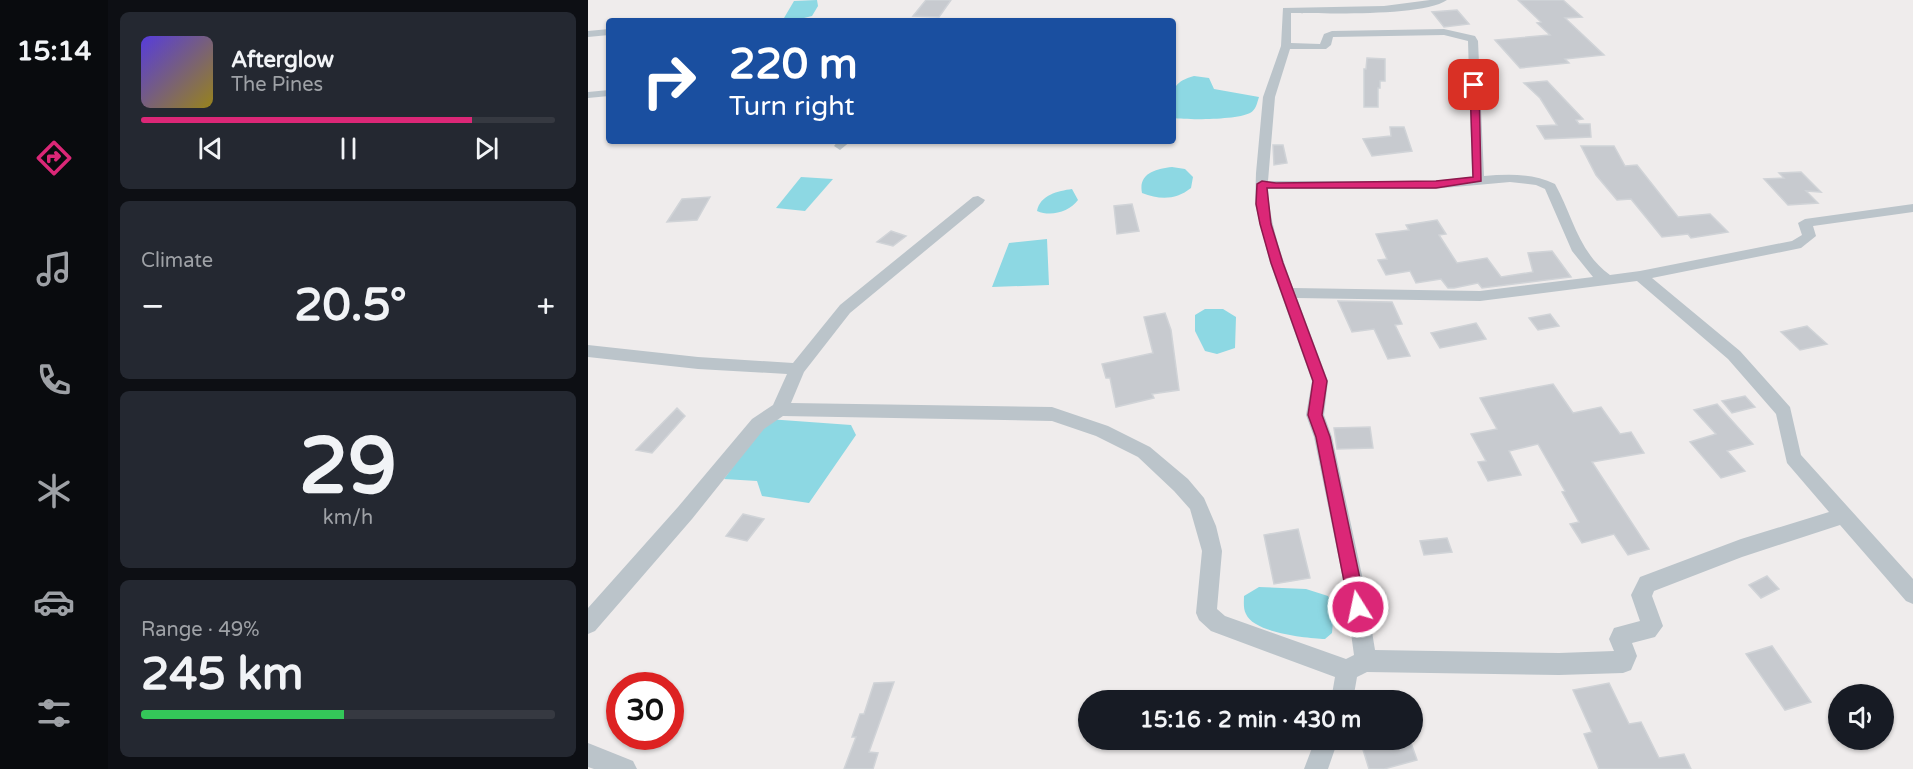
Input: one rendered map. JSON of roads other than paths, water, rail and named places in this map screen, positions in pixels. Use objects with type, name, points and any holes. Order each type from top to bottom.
[{"type":"street","points":[[1346,690],[1356,665],[1353,578],[1323,437],[1315,415],[1320,381],[1287,293],[1265,224],[1262,184],[1269,97],[1286,46],[1286,10],[1415,7],[1443,0]]},
{"type":"street","points":[[588,34],[606,32]]},
{"type":"street","points":[[1286,46],[1325,46],[1327,36],[1332,34],[1444,32],[1471,38],[1478,179]]},
{"type":"street","points":[[588,95],[606,93]]},
{"type":"street","points":[[1262,184],[1276,186],[1436,185],[1478,179],[1519,179],[1539,182],[1550,187],[1565,225],[1597,274],[1607,280]]},
{"type":"street","points":[[588,624],[685,513],[758,424],[780,409],[797,369],[845,309],[978,200]]},
{"type":"street","points":[[1287,293],[1480,296],[1640,276],[1796,245],[1809,236],[1805,223],[1913,208]]},
{"type":"street","points":[[1640,276],[1734,356],[1784,412],[1793,458],[1913,594]]},
{"type":"street","points":[[588,351],[698,363],[797,369]]},
{"type":"street","points":[[780,409],[1052,414],[1102,431],[1144,452],[1181,485],[1197,504],[1206,526],[1212,551],[1206,613],[1218,624],[1356,665],[1623,662],[1626,656],[1620,639],[1622,635],[1648,630],[1652,626],[1641,595],[1647,584],[1741,548],[1842,516]]},
{"type":"street","points":[[1316,769],[1323,750]]},
{"type":"street","points":[[588,755],[625,769]]},
{"type":"water","points":[[817,0],[818,6],[812,16],[784,18],[794,1]]},
{"type":"water","points":[[1194,76],[1209,78],[1214,89],[1259,97],[1252,112],[1243,115],[1224,118],[1176,118],[1176,86]]},
{"type":"water","points":[[1172,167],[1185,169],[1193,177],[1191,188],[1180,195],[1168,198],[1142,193],[1143,181],[1150,173]]},
{"type":"water","points":[[801,177],[833,179],[805,211],[776,208]]},
{"type":"water","points":[[1072,189],[1078,200],[1070,208],[1054,213],[1037,211],[1046,198]]},
{"type":"water","points":[[1047,239],[1049,285],[992,287],[1009,243]]},
{"type":"water","points":[[1205,309],[1223,309],[1236,317],[1235,348],[1217,354],[1205,351],[1195,331],[1195,315]]},
{"type":"water","points":[[768,419],[851,425],[856,435],[809,503],[762,496],[757,481],[724,479]]},
{"type":"water","points":[[1259,587],[1306,589],[1328,596],[1334,609],[1332,633],[1325,639],[1294,636],[1259,626],[1244,610],[1244,596]]}]
